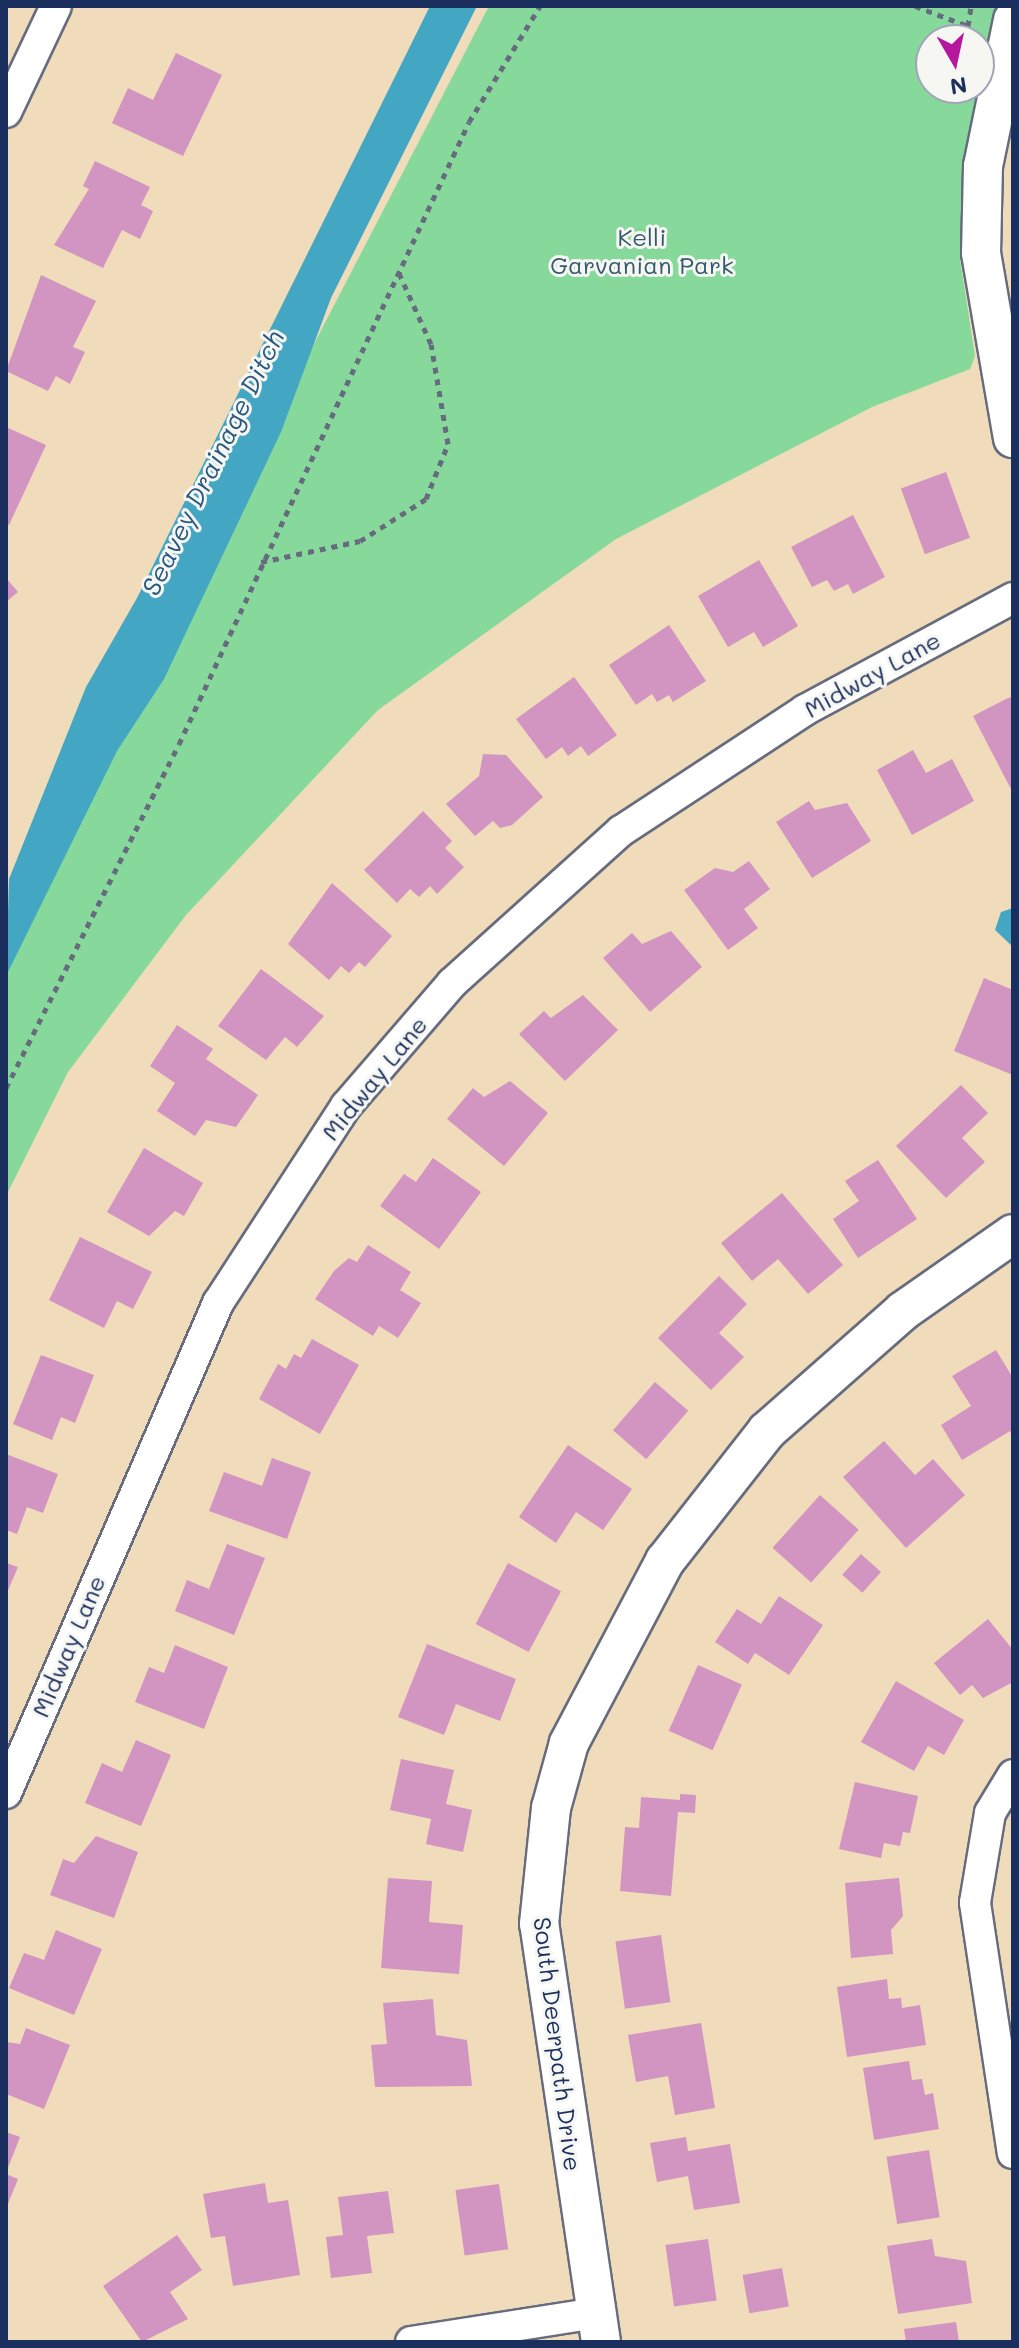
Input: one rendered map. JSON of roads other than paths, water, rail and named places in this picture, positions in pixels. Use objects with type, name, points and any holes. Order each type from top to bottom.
[{"type":"street","points":[[6,112],[56,6]]},
{"type":"street","points":[[1013,20],[983,166],[981,253],[1013,438]]},
{"type":"street","name":"Midway Lane","points":[[6,1793],[218,1303],[346,1106],[452,983],[621,831],[805,710],[1013,598]]},
{"type":"street","name":"South Deerpath Drive","points":[[598,2328],[539,1924],[551,1808],[569,1743],[665,1561],[767,1431],[903,1311],[1013,1234]]},
{"type":"street","points":[[1013,1775],[990,1813],[975,1903],[1013,2153]]},
{"type":"street","points":[[411,2342],[598,2328]]},
{"type":"water","name":"Seavey Drainage Ditch","points":[[430,6],[477,6],[331,298],[281,432],[164,679],[117,751],[6,976],[9,879],[86,687],[137,598]]},
{"type":"water","points":[[1013,908],[1013,947],[995,930],[1001,912]]},
{"type":"park label","name":"Kelli Garvanian Park","points":[[642,251]]}]
